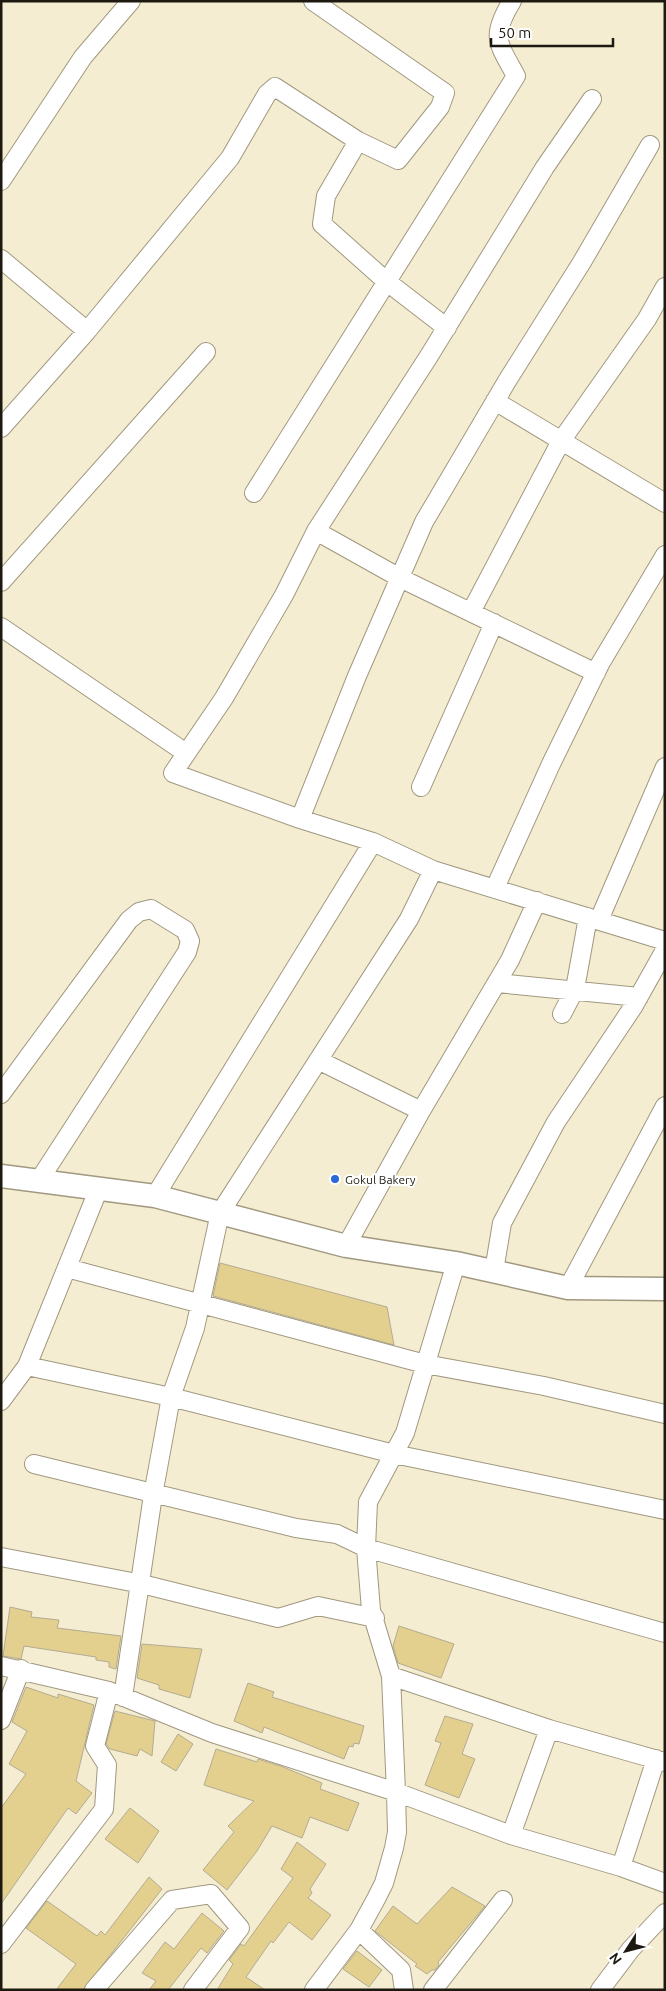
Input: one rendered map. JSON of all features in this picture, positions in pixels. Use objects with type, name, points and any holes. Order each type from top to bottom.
[{"type":"main road","points":[[1,1176],[155,1196],[346,1246],[456,1263],[568,1288],[665,1289]]},
{"type":"street","points":[[1,182],[84,57],[131,1]]},
{"type":"street","points":[[1,428],[88,330],[230,158],[267,94],[275,87],[358,141],[398,160],[440,106],[445,93],[313,1]]},
{"type":"street","points":[[254,493],[516,76],[498,42],[502,18],[512,1]]},
{"type":"street","points":[[592,99],[545,167],[447,328],[316,531],[284,594],[224,698],[172,773],[300,820],[373,842],[433,870],[665,941]]},
{"type":"street","points":[[358,141],[326,196],[322,224],[386,281],[447,328]]},
{"type":"street","points":[[300,820],[357,676],[424,522],[495,401],[582,262],[650,145]]},
{"type":"street","points":[[1,258],[88,330]]},
{"type":"street","points":[[471,612],[561,441],[646,319],[665,287]]},
{"type":"street","points":[[1,582],[206,352]]},
{"type":"street","points":[[495,401],[665,503]]},
{"type":"street","points":[[316,531],[400,578],[596,673]]},
{"type":"street","points":[[496,888],[551,764],[596,673],[665,556]]},
{"type":"street","points":[[420,787],[494,623]]},
{"type":"street","points":[[1,627],[186,753]]},
{"type":"street","points":[[562,1014],[575,990],[594,919],[665,767]]},
{"type":"street","points":[[155,1196],[373,842]]},
{"type":"street","points":[[1,1944],[104,1809],[107,1765],[95,1746],[116,1694],[142,1584],[153,1495],[171,1397],[196,1328],[220,1213],[409,919],[433,870]]},
{"type":"street","points":[[346,1246],[421,1111],[510,960],[537,901]]},
{"type":"street","points":[[1,1094],[129,920],[139,912],[151,909],[185,930],[190,940],[187,952],[38,1182]]},
{"type":"street","points":[[494,1271],[502,1223],[556,1122],[639,997],[665,950]]},
{"type":"street","points":[[496,983],[639,997]]},
{"type":"street","points":[[318,1060],[421,1111]]},
{"type":"street","points":[[568,1288],[665,1106]]},
{"type":"street","points":[[1,1400],[27,1366],[99,1188]]},
{"type":"street","points":[[314,1990],[359,1930],[376,1899],[390,1865],[397,1832],[391,1676],[375,1618],[371,1610],[366,1548],[368,1502],[405,1433],[456,1263]]},
{"type":"street","points":[[67,1268],[425,1364],[544,1386],[665,1414]]},
{"type":"street","points":[[27,1366],[171,1397],[394,1454],[665,1510]]},
{"type":"street","points":[[34,1464],[153,1495],[296,1528],[337,1534],[366,1548],[665,1633]]},
{"type":"street","points":[[1,1557],[142,1584],[278,1618],[318,1606],[375,1618]]},
{"type":"street","points":[[1,1666],[21,1669],[116,1694],[212,1733],[396,1792],[510,1835],[621,1867],[665,1883]]},
{"type":"street","points":[[1,1720],[21,1669]]},
{"type":"street","points":[[391,1676],[550,1729],[660,1761],[621,1867]]},
{"type":"street","points":[[510,1835],[550,1729]]},
{"type":"street","points":[[94,1990],[172,1900],[211,1894],[240,1928],[193,1990]]},
{"type":"street","points":[[433,1990],[502,1900]]},
{"type":"street","points":[[600,1990],[631,1949],[665,1913]]},
{"type":"street","points":[[359,1930],[401,1970],[404,1990]]},
{"type":"building","points":[[220,1263],[387,1307],[394,1345],[213,1296]]},
{"type":"building","points":[[10,1607],[32,1612],[31,1617],[59,1620],[57,1628],[121,1636],[116,1669],[109,1667],[109,1662],[96,1660],[96,1657],[24,1646],[21,1659],[3,1656]]},
{"type":"building","points":[[399,1626],[454,1644],[441,1678],[398,1663],[393,1646]]},
{"type":"building","points":[[142,1644],[202,1649],[190,1698],[159,1689],[159,1685],[137,1678]]},
{"type":"building","points":[[248,1683],[274,1692],[272,1697],[364,1726],[359,1744],[354,1743],[353,1747],[349,1746],[344,1759],[264,1727],[262,1733],[234,1721]]},
{"type":"building","points":[[26,1687],[58,1698],[58,1694],[94,1705],[76,1781],[92,1793],[76,1814],[68,1808],[1,1904],[1,1808],[26,1774],[9,1764],[27,1731],[12,1722]]},
{"type":"building","points":[[115,1711],[155,1721],[152,1756],[140,1749],[137,1756],[110,1749],[106,1744]]},
{"type":"building","points":[[445,1716],[473,1724],[462,1754],[475,1759],[459,1798],[425,1785],[441,1743],[435,1741]]},
{"type":"building","points":[[178,1734],[193,1744],[176,1771],[161,1762]]},
{"type":"building","points":[[216,1749],[257,1762],[258,1759],[283,1767],[322,1783],[320,1789],[359,1803],[348,1831],[310,1817],[302,1838],[272,1826],[257,1851],[227,1890],[203,1870],[234,1832],[228,1826],[254,1801],[204,1785]]},
{"type":"building","points":[[130,1808],[159,1831],[138,1863],[105,1839]]},
{"type":"building","points":[[297,1842],[326,1864],[310,1889],[312,1893],[308,1898],[331,1915],[312,1940],[289,1922],[273,1943],[271,1941],[246,1977],[265,1990],[217,1990],[233,1964],[229,1960],[241,1944],[244,1946],[293,1878],[281,1869]]},
{"type":"building","points":[[149,1877],[162,1889],[83,1990],[56,1990],[76,1964],[26,1928],[47,1901],[97,1936],[101,1931],[105,1935]]},
{"type":"building","points":[[452,1887],[485,1906],[438,1962],[439,1965],[435,1970],[427,1974],[375,1931],[393,1906],[417,1924]]},
{"type":"building","points":[[202,1913],[224,1931],[207,1953],[201,1948],[168,1990],[149,1990],[156,1981],[142,1973],[165,1942],[174,1949]]},
{"type":"building","points":[[357,1951],[382,1970],[369,1987],[343,1969]]},
{"type":"place","name":"Gokul Bakery","points":[[335,1179]]}]
